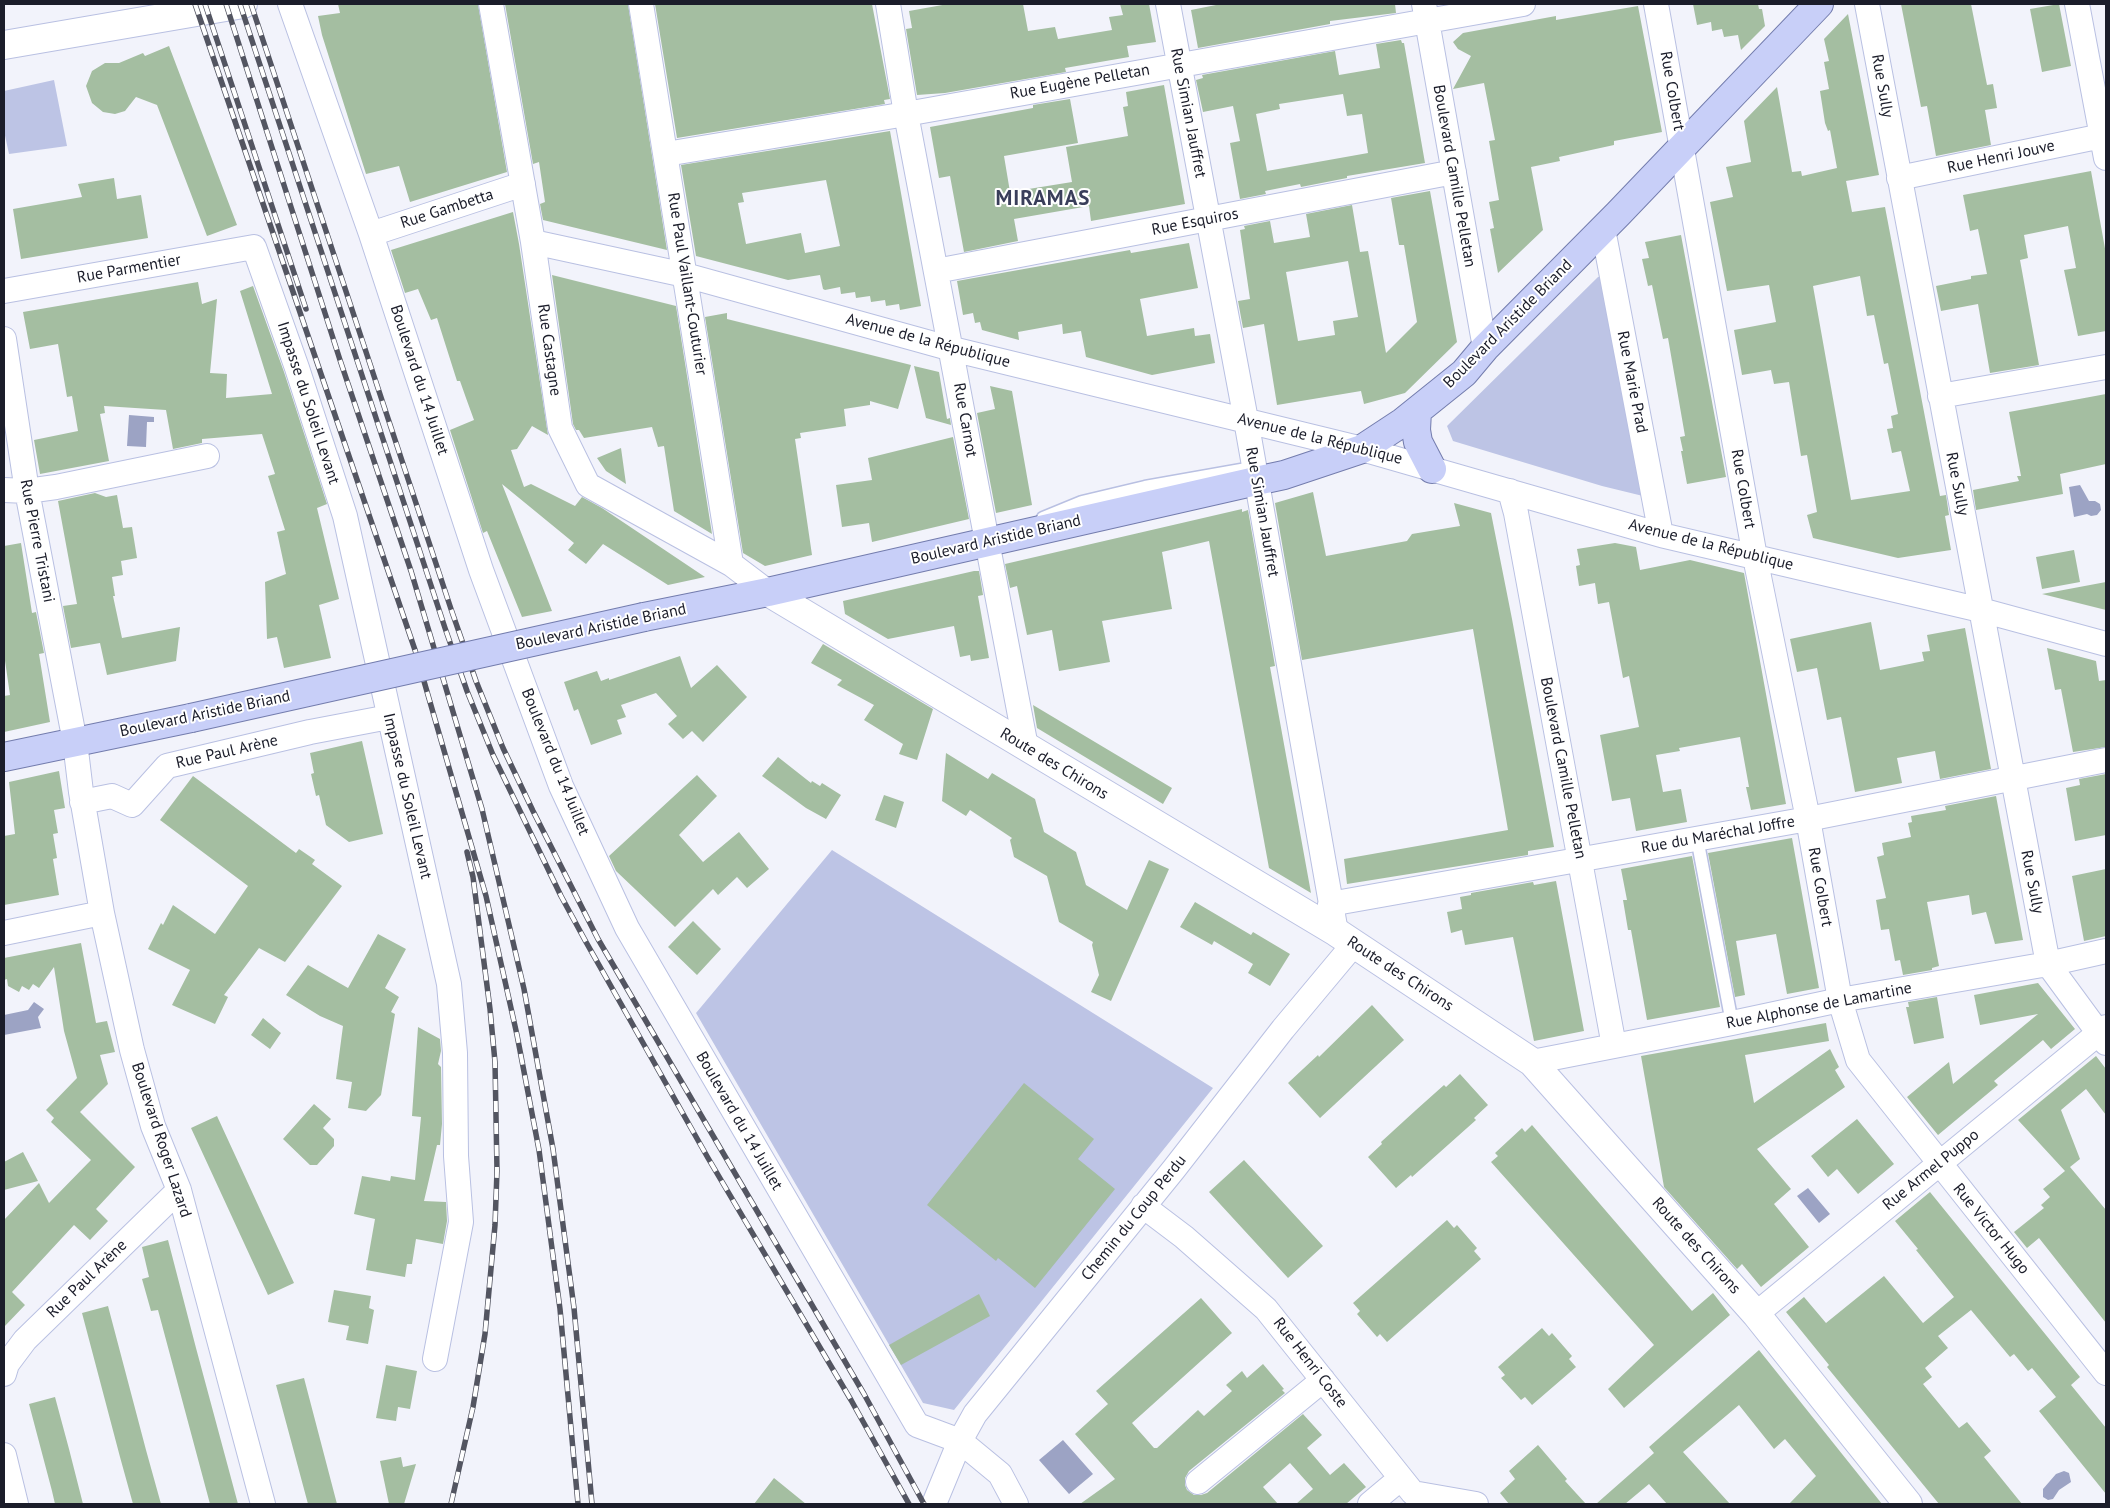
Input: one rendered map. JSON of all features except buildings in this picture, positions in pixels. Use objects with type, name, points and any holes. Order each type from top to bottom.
[{"type":"main road","name":"Boulevard Aristide Briand","points":[[4,757],[191,718],[644,617],[768,592],[988,541],[1255,475],[1284,475],[1362,448],[1403,422],[1464,373],[1485,348],[1603,229],[1818,4]]},
{"type":"main road","points":[[1417,411],[1416,430],[1418,442],[1432,469]]},
{"type":"street","points":[[4,45],[243,4]]},
{"type":"street","name":"Rue Castagne","points":[[491,4],[533,242],[560,428],[588,485],[731,564],[768,592]]},
{"type":"street","name":"Rue Paul Vaillant-Couturier","points":[[641,4],[731,564]]},
{"type":"street","name":"Rue Carnot","points":[[888,4],[906,114],[1026,747]]},
{"type":"street","name":"Rue Simian Jauffret","points":[[1168,4],[1246,420],[1330,904],[1345,938]]},
{"type":"street","name":"Rue Eugène Pelletan","points":[[666,154],[906,114],[1179,65],[1425,12],[1524,4]]},
{"type":"street","name":"Rue Colbert","points":[[1656,4],[1755,557],[1808,819],[1840,1000],[1858,1060]]},
{"type":"street","name":"Rue Sully","points":[[1867,4],[2048,964]]},
{"type":"street","points":[[2077,4],[2104,147]]},
{"type":"street","name":"Boulevard du 14 Juillet","points":[[292,10],[371,234],[481,570],[561,786],[627,928],[917,1425],[960,1441],[1000,1474],[1016,1504]]},
{"type":"street","name":"Boulevard Camille Pelletan","points":[[1425,12],[1485,348]]},
{"type":"street","name":"Rue Henri Jouve","points":[[1899,178],[2104,147]]},
{"type":"street","name":"Rue Esquiros","points":[[936,271],[1454,172]]},
{"type":"street","name":"Rue Gambetta","points":[[371,234],[523,184]]},
{"type":"street","name":"Rue Marie Prad","points":[[1603,229],[1661,534]]},
{"type":"street","name":"Avenue de la République","points":[[533,242],[685,274],[952,349],[1362,448],[1661,534],[1981,610],[2106,644]]},
{"type":"street","name":"Rue Parmentier","points":[[4,291],[254,247]]},
{"type":"street","name":"Impasse du Soleil Levant","points":[[254,247],[297,368],[345,516],[449,984],[455,1053],[456,1156],[461,1222],[436,1359]]},
{"type":"street","name":"Rue Pierre Tristani","points":[[4,339],[27,491],[75,742]]},
{"type":"street","points":[[1940,396],[2106,367]]},
{"type":"street","points":[[4,490],[27,491],[207,456]]},
{"type":"street","name":"Boulevard Camille Pelletan","points":[[1510,491],[1516,513],[1614,1046]]},
{"type":"street","name":"Route des Chirons","points":[[768,592],[1345,938],[1532,1062],[1756,1314],[1902,1502]]},
{"type":"street","name":"Rue Paul Arène","points":[[82,802],[112,796],[132,805],[167,766],[310,732],[389,717]]},
{"type":"street","name":"Boulevard Roger Lazard","points":[[75,742],[82,802],[102,913],[132,1050],[153,1126],[178,1190],[263,1504]]},
{"type":"street","name":"Rue du Maréchal Joffre","points":[[1330,904],[1808,819],[2106,760]]},
{"type":"street","points":[[4,933],[102,913]]},
{"type":"street","name":"Chemin du Coup Perdu","points":[[934,1504],[960,1441],[975,1414],[1283,1029],[1345,938]]},
{"type":"street","name":"Rue Alphonse de Lamartine","points":[[1532,1062],[1732,1024],[1840,1000],[2048,964],[2106,951]]},
{"type":"street","points":[[2048,964],[2104,1034]]},
{"type":"street","name":"Rue Armel Puppo","points":[[1756,1314],[1940,1164],[2104,1034]]},
{"type":"street","name":"Rue Victor Hugo","points":[[1858,1060],[2106,1373]]},
{"type":"street","name":"Rue Paul Arène","points":[[4,1374],[7,1364],[25,1340],[178,1190]]},
{"type":"street","name":"Rue Henri Coste","points":[[1143,1206],[1184,1237],[1266,1309],[1413,1493],[1476,1504]]},
{"type":"street","points":[[1198,1482],[1323,1380]]},
{"type":"street","points":[[4,1455],[16,1504]]},
{"type":"street","points":[[1370,1504],[1401,1478]]},
{"type":"lane","points":[[1697,838],[1732,1024]]},
{"type":"shaded area","points":[[54,80],[67,146],[9,154],[4,131],[4,91]]},
{"type":"shaded area","points":[[1603,276],[1643,496],[1602,486],[1453,441],[1447,426],[1598,277]]},
{"type":"shaded area","points":[[129,415],[154,417],[154,422],[147,422],[146,447],[127,446]]},
{"type":"shaded area","points":[[2080,485],[2089,501],[2095,501],[2100,504],[2101,510],[2097,515],[2091,516],[2087,514],[2074,517],[2069,487]]},
{"type":"shaded area","points":[[832,850],[1213,1088],[954,1410],[923,1403],[696,1013]]},
{"type":"shaded area","points":[[34,1002],[44,1009],[38,1017],[41,1028],[4,1035],[4,1015],[28,1010]]},
{"type":"shaded area","points":[[1808,1188],[1830,1214],[1819,1223],[1797,1196]]},
{"type":"shaded area","points":[[1063,1440],[1093,1474],[1069,1494],[1039,1460]]},
{"type":"shaded area","points":[[2064,1471],[2069,1473],[2071,1482],[2059,1490],[2053,1499],[2048,1500],[2043,1497],[2043,1489],[2056,1474]]},
{"type":"railway","points":[[195,4],[415,650],[486,896],[517,1035],[539,1150],[560,1309],[578,1504]]},
{"type":"railway","points":[[205,4],[306,309]]},
{"type":"railway","points":[[226,4],[340,360],[411,571],[482,809],[524,989],[553,1149],[574,1308],[592,1504]]},
{"type":"railway","points":[[240,4],[445,628],[467,691],[493,755],[561,896],[586,942],[708,1158],[851,1400],[909,1504]]},
{"type":"railway","points":[[251,4],[451,609],[476,681],[503,748],[598,939],[864,1394],[924,1504]]},
{"type":"railway","points":[[451,1504],[473,1407],[485,1334],[495,1225],[497,1171],[495,1062],[473,877],[467,852]]},
{"type":"district","name":"MIRAMAS","points":[[1043,199]]}]
